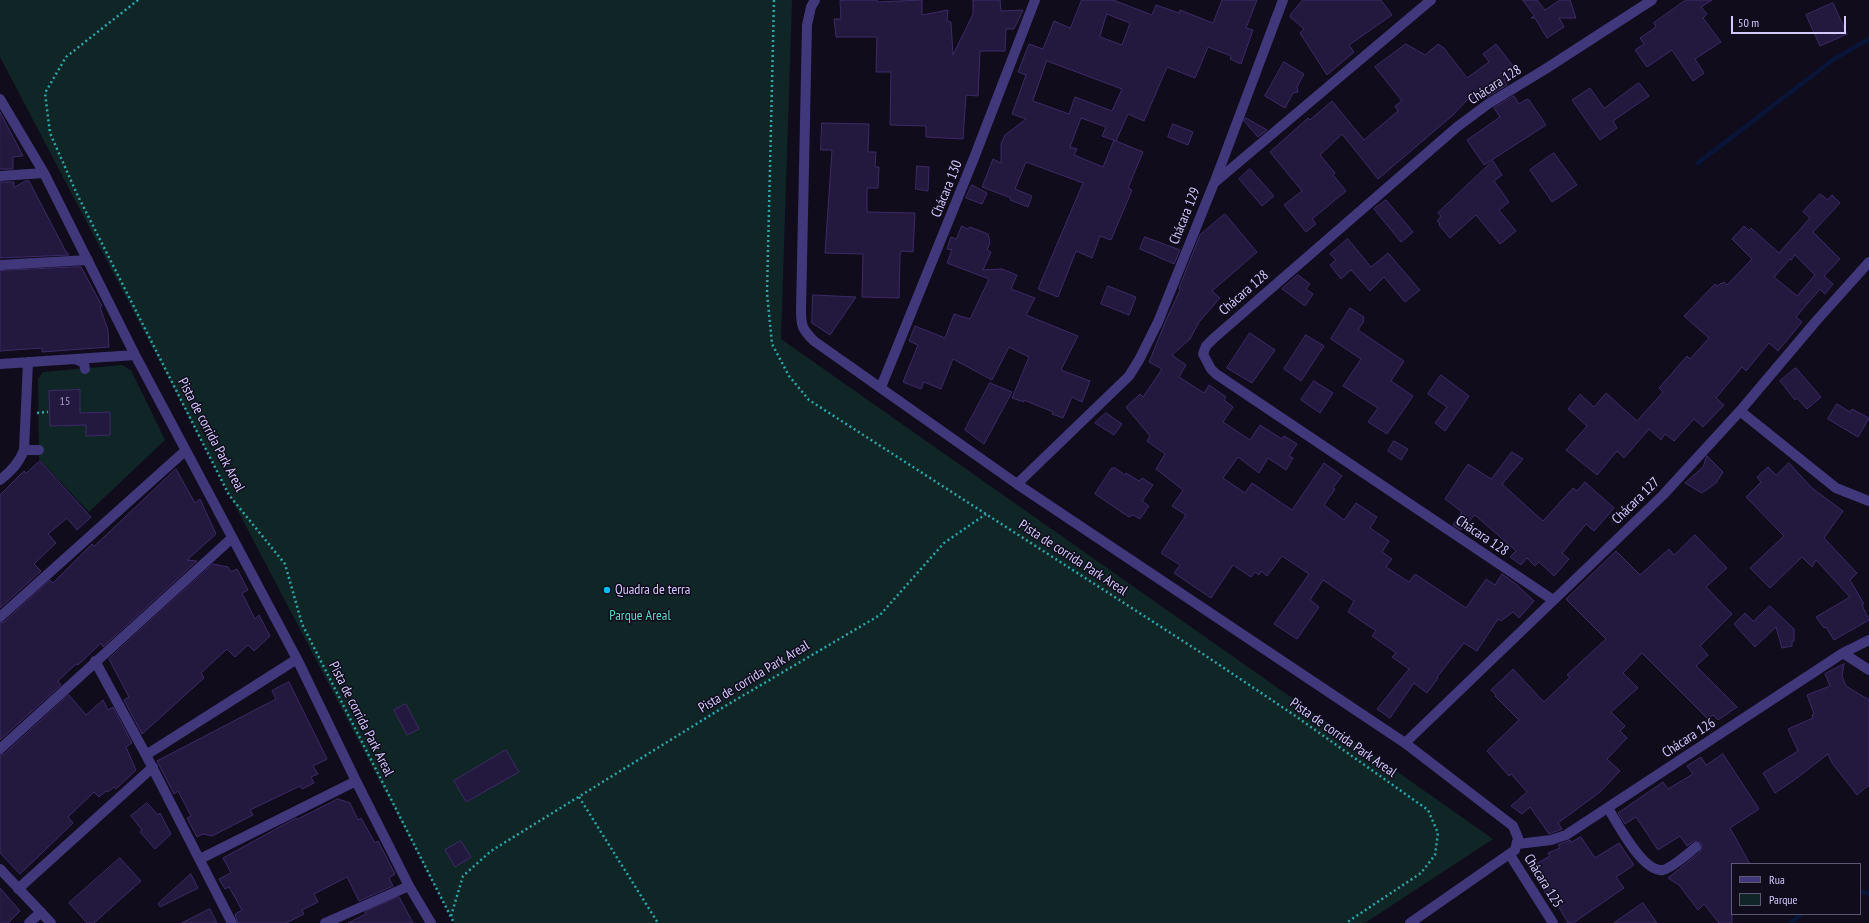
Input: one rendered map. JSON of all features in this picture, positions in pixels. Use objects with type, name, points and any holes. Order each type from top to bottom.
[{"type":"street","points":[[815,0],[811,7],[807,25],[801,324],[805,332],[814,341],[1017,484],[1405,743],[1513,826],[1517,831],[1518,844],[1510,855],[1410,923]]},
{"type":"street","name":"Chácara 130","points":[[881,387],[1036,0]]},
{"type":"street","points":[[1214,183],[1284,0]]},
{"type":"street","name":"Chácara 129","points":[[1017,484],[1130,376],[1158,322],[1214,183],[1431,0]]},
{"type":"street","name":"Chácara 128","points":[[1553,600],[1216,374],[1211,369],[1203,354],[1206,346],[1214,338],[1457,127],[1488,104],[1652,0]]},
{"type":"street","points":[[0,99],[44,173],[184,451],[297,659],[409,886],[431,923]]},
{"type":"street","points":[[0,176],[44,173]]},
{"type":"street","points":[[0,265],[88,260]]},
{"type":"street","name":"Chácara 127","points":[[1405,743],[1663,495],[1740,411],[1817,320],[1869,262]]},
{"type":"street","points":[[0,364],[135,355]]},
{"type":"street","points":[[75,359],[84,363],[85,369]]},
{"type":"street","points":[[0,480],[12,470],[20,460],[24,450],[28,362]]},
{"type":"street","points":[[1740,411],[1836,488],[1869,501]]},
{"type":"street","points":[[24,450],[39,450]]},
{"type":"street","points":[[0,617],[184,451]]},
{"type":"street","points":[[0,749],[232,538]]},
{"type":"street","name":"Chácara 126","points":[[1518,844],[1551,840],[1566,835],[1843,653],[1869,640]]},
{"type":"street","points":[[1843,653],[1869,670]]},
{"type":"street","points":[[146,755],[297,659]]},
{"type":"street","points":[[95,661],[153,767],[232,923]]},
{"type":"street","points":[[18,889],[153,767]]},
{"type":"street","points":[[200,859],[356,781]]},
{"type":"street","points":[[1608,808],[1638,854],[1650,867],[1656,870],[1665,870],[1696,848]]},
{"type":"street","name":"Chácara 125","points":[[1510,855],[1553,923]]},
{"type":"street","points":[[0,869],[51,923]]},
{"type":"street","points":[[325,923],[409,886]]},
{"type":"street","points":[[29,923],[42,912]]},
{"type":"path","name":"Pista de corrida Park Areal","points":[[138,0],[66,57],[45,93],[50,133],[76,192],[229,495],[285,564],[302,624],[454,923]]},
{"type":"path","name":"Pista de corrida Park Areal","points":[[451,916],[463,876],[491,851],[727,705],[880,615],[944,543],[986,514],[1294,715],[1428,810],[1438,834],[1435,855],[1421,873],[1346,923]]},
{"type":"path","points":[[579,797],[658,923]]},
{"type":"green space","name":"Parque Areal","points":[[0,0],[792,0],[781,339],[1493,839],[1365,923],[454,923],[0,57]]},
{"type":"green space","points":[[122,365],[131,370],[165,440],[89,512],[39,459],[38,379],[43,372]]},
{"type":"building","points":[[877,0],[877,2],[922,0],[922,15],[948,10],[947,21],[951,22],[953,55],[973,14],[973,0],[1000,0],[1001,11],[1023,10],[1014,29],[1006,29],[1005,51],[980,51],[978,96],[966,95],[963,139],[926,137],[926,126],[890,125],[891,72],[876,72],[877,37],[836,37],[834,19],[841,19],[840,1]]},
{"type":"building","points":[[1082,0],[1113,0],[1152,15],[1156,5],[1179,13],[1180,10],[1213,23],[1222,0],[1257,0],[1246,28],[1253,30],[1241,64],[1230,59],[1231,56],[1208,47],[1195,78],[1167,67],[1144,121],[1128,114],[1116,141],[1143,152],[1128,188],[1132,190],[1111,240],[1100,236],[1092,258],[1076,251],[1058,297],[1038,289],[1083,183],[1026,162],[1015,189],[1032,196],[1028,207],[1010,200],[1011,198],[982,187],[993,159],[1001,163],[1001,144],[1005,135],[1026,119],[1012,114],[1026,75],[1018,72],[1029,44],[1043,49],[1054,21],[1070,28]],"holes":[[[1107,14],[1130,23],[1122,45],[1100,37]],[[1047,61],[1122,89],[1112,111],[1075,97],[1069,114],[1033,101]],[[1081,118],[1106,127],[1102,136],[1114,140],[1103,167],[1074,155],[1077,149],[1070,147]]]},
{"type":"building","points":[[1303,0],[1381,0],[1392,15],[1349,45],[1354,52],[1327,75],[1300,33],[1304,29],[1290,17]]},
{"type":"building","points":[[1523,0],[1537,0],[1545,10],[1560,0],[1570,0],[1576,18],[1559,18],[1564,27],[1547,38],[1535,18],[1531,18],[1534,16]]},
{"type":"building","points":[[1686,0],[1712,0],[1701,7],[1707,14],[1703,18],[1721,42],[1695,59],[1704,73],[1693,81],[1672,50],[1647,67],[1635,50],[1644,44],[1640,38],[1656,27],[1654,23]]},
{"type":"building","points":[[1833,3],[1847,34],[1820,46],[1806,15]]},
{"type":"building","points":[[1406,44],[1425,55],[1438,44],[1444,48],[1467,78],[1489,62],[1483,54],[1496,44],[1517,71],[1504,80],[1507,85],[1487,97],[1484,92],[1482,94],[1481,92],[1471,100],[1469,98],[1453,115],[1378,179],[1342,134],[1320,155],[1335,173],[1333,175],[1346,191],[1312,219],[1316,224],[1306,232],[1284,205],[1302,191],[1270,152],[1308,118],[1310,120],[1332,101],[1364,140],[1398,111],[1395,106],[1402,101],[1375,67]]},
{"type":"building","points":[[1284,62],[1304,74],[1297,87],[1298,92],[1293,93],[1285,108],[1265,96]]},
{"type":"building","points":[[1639,83],[1649,96],[1613,121],[1617,128],[1600,140],[1572,100],[1590,88],[1604,108]]},
{"type":"building","points":[[1514,96],[1519,104],[1527,99],[1529,100],[1546,125],[1484,165],[1467,140],[1500,117],[1494,108]]},
{"type":"building","points":[[0,112],[23,156],[13,157],[13,169],[0,169]]},
{"type":"building","points":[[1246,118],[1267,130],[1258,137],[1244,121]]},
{"type":"building","points":[[822,123],[869,124],[868,152],[876,152],[875,167],[879,167],[878,188],[867,188],[867,212],[915,213],[913,252],[901,251],[900,255],[899,298],[862,297],[863,254],[825,253],[832,150],[821,150]]},
{"type":"building","points":[[1173,124],[1193,132],[1188,145],[1168,137]]},
{"type":"building","points":[[1554,153],[1577,185],[1552,202],[1530,170]]},
{"type":"building","points":[[1493,161],[1502,175],[1494,181],[1509,202],[1499,210],[1516,231],[1500,244],[1476,215],[1450,238],[1437,221],[1441,216],[1438,213]]},
{"type":"building","points":[[917,166],[929,167],[928,191],[916,189]]},
{"type":"building","points":[[1250,169],[1274,196],[1262,206],[1239,179]]},
{"type":"building","points":[[29,181],[69,255],[0,258],[0,182],[14,182],[14,187]]},
{"type":"building","points":[[972,185],[987,193],[982,204],[966,198]]},
{"type":"building","points":[[1820,194],[1828,200],[1832,195],[1840,203],[1813,232],[1840,259],[1824,276],[1833,284],[1825,294],[1820,289],[1796,317],[1802,322],[1778,351],[1769,343],[1746,371],[1742,367],[1716,398],[1724,405],[1703,427],[1694,419],[1674,441],[1665,434],[1661,440],[1649,429],[1624,458],[1617,451],[1597,475],[1566,450],[1587,426],[1568,409],[1580,394],[1594,407],[1606,393],[1637,421],[1663,392],[1659,388],[1687,356],[1690,359],[1709,338],[1684,316],[1715,284],[1718,286],[1724,282],[1727,285],[1752,259],[1732,239],[1744,226],[1749,231],[1751,228],[1779,253],[1810,218],[1803,212]],"holes":[[[1795,255],[1815,275],[1797,296],[1774,277]]]},
{"type":"building","points":[[1386,200],[1413,232],[1401,242],[1374,209]]},
{"type":"building","points":[[1225,214],[1257,252],[1212,291],[1220,298],[1199,322],[1190,339],[1172,355],[1186,365],[1179,377],[1204,393],[1209,385],[1226,397],[1224,400],[1233,407],[1223,422],[1250,440],[1260,425],[1282,439],[1284,436],[1297,444],[1289,456],[1293,458],[1286,470],[1268,458],[1259,473],[1238,457],[1223,478],[1245,493],[1252,483],[1292,510],[1324,463],[1342,476],[1333,488],[1335,489],[1324,505],[1344,520],[1356,503],[1377,517],[1370,528],[1389,541],[1382,552],[1392,559],[1386,567],[1409,582],[1415,574],[1466,608],[1486,579],[1495,585],[1502,574],[1516,584],[1534,601],[1519,618],[1513,612],[1501,621],[1498,619],[1477,651],[1464,643],[1437,677],[1438,678],[1427,693],[1414,683],[1390,718],[1377,709],[1409,669],[1392,657],[1396,653],[1372,636],[1376,631],[1348,612],[1354,601],[1323,580],[1310,600],[1319,607],[1297,639],[1274,624],[1309,574],[1282,556],[1267,576],[1261,571],[1259,575],[1255,572],[1251,577],[1233,565],[1211,598],[1174,573],[1180,565],[1161,553],[1186,515],[1172,506],[1183,490],[1156,469],[1165,454],[1147,441],[1150,436],[1126,407],[1140,394],[1143,397],[1162,369],[1149,362],[1180,290],[1179,288],[1200,235]]},
{"type":"building","points":[[962,226],[967,229],[970,227],[988,234],[990,243],[987,250],[991,252],[983,270],[1002,269],[1017,275],[1011,289],[1035,298],[1026,315],[1078,336],[1061,370],[1090,381],[1082,402],[1072,397],[1063,418],[1052,414],[1053,412],[1024,400],[1024,402],[1012,398],[1029,357],[1009,347],[992,380],[953,359],[941,389],[924,382],[921,389],[903,382],[918,345],[909,341],[915,326],[945,338],[954,314],[970,319],[989,279],[947,263],[952,250],[947,249],[951,237],[956,239]]},
{"type":"building","points":[[1145,237],[1180,250],[1174,264],[1140,249]]},
{"type":"building","points":[[1348,239],[1371,267],[1388,253],[1420,290],[1405,302],[1384,277],[1370,291],[1351,270],[1341,279],[1330,265],[1336,260],[1330,254]]},
{"type":"building","points":[[81,267],[102,306],[100,307],[108,330],[109,347],[42,352],[42,348],[0,351],[0,271]]},
{"type":"building","points":[[1298,275],[1310,284],[1306,289],[1313,294],[1305,306],[1282,289]]},
{"type":"building","points":[[1108,286],[1136,297],[1129,315],[1101,304]]},
{"type":"building","points":[[813,295],[856,297],[830,335],[812,323]]},
{"type":"building","points":[[1350,308],[1364,317],[1364,321],[1358,330],[1404,361],[1391,381],[1413,396],[1387,434],[1368,422],[1378,408],[1343,386],[1361,359],[1331,339]]},
{"type":"building","points":[[1250,333],[1275,350],[1252,383],[1227,368]]},
{"type":"building","points":[[1306,335],[1324,346],[1301,381],[1284,369]]},
{"type":"building","points":[[1796,368],[1821,397],[1807,409],[1797,398],[1795,400],[1780,381]]},
{"type":"building","points":[[1441,375],[1469,396],[1445,431],[1435,423],[1447,407],[1428,394]]},
{"type":"building","points":[[1314,381],[1333,393],[1320,413],[1301,400]]},
{"type":"building","points":[[990,383],[1012,392],[984,444],[965,430]]},
{"type":"building","points":[[80,390],[80,413],[110,412],[110,435],[86,436],[86,425],[50,426],[49,391]]},
{"type":"building","points":[[1837,404],[1850,412],[1852,409],[1869,418],[1858,437],[1828,419]]},
{"type":"building","points":[[1106,413],[1122,424],[1114,435],[1095,423]]},
{"type":"building","points":[[1394,441],[1408,449],[1401,460],[1388,451]]},
{"type":"building","points":[[1512,452],[1523,459],[1502,484],[1543,521],[1573,488],[1577,491],[1585,482],[1614,508],[1594,531],[1586,524],[1562,553],[1569,559],[1554,576],[1539,562],[1535,566],[1527,558],[1521,565],[1510,557],[1516,551],[1475,515],[1461,530],[1453,525],[1462,512],[1445,499],[1468,464],[1491,479]]},
{"type":"building","points":[[1707,456],[1723,472],[1716,483],[1702,493],[1685,483],[1703,467]]},
{"type":"building","points":[[40,461],[91,517],[77,530],[67,518],[48,534],[56,543],[34,564],[41,571],[0,608],[0,495],[24,471],[26,473]]},
{"type":"building","points":[[1789,463],[1812,488],[1843,511],[1824,538],[1857,573],[1850,580],[1864,604],[1862,605],[1869,620],[1834,640],[1826,627],[1824,628],[1816,617],[1850,597],[1816,560],[1812,567],[1802,557],[1770,588],[1750,568],[1784,536],[1746,497],[1761,482],[1757,477],[1768,467],[1776,475]]},
{"type":"building","points":[[1112,468],[1115,468],[1125,475],[1126,473],[1139,481],[1142,478],[1153,485],[1142,501],[1149,506],[1140,519],[1133,515],[1129,517],[1095,494]]},
{"type":"building","points":[[176,469],[195,503],[200,499],[216,534],[187,560],[197,561],[103,647],[101,643],[78,665],[76,664],[58,681],[61,685],[0,740],[0,623],[4,622],[50,580],[53,583],[92,544],[94,546]]},
{"type":"building","points":[[1695,535],[1727,568],[1706,587],[1732,614],[1700,646],[1708,655],[1696,666],[1737,707],[1718,720],[1713,715],[1708,719],[1642,653],[1623,673],[1638,688],[1611,712],[1625,726],[1620,731],[1627,738],[1607,759],[1620,771],[1600,792],[1558,823],[1562,829],[1549,834],[1530,807],[1522,814],[1511,806],[1527,792],[1511,774],[1509,776],[1487,751],[1519,720],[1491,690],[1513,669],[1544,702],[1570,677],[1567,675],[1606,639],[1566,599],[1616,551],[1640,575],[1669,549],[1674,555]]},
{"type":"building","points":[[213,564],[228,567],[231,572],[237,569],[248,590],[242,593],[255,619],[259,615],[270,636],[254,651],[248,645],[235,657],[227,649],[201,673],[204,678],[142,734],[124,700],[129,697],[109,659]]},
{"type":"building","points":[[1770,606],[1794,629],[1794,641],[1792,641],[1792,646],[1782,648],[1776,627],[1755,647],[1734,624],[1745,613],[1753,621]]},
{"type":"building","points":[[1844,664],[1842,676],[1846,686],[1869,700],[1869,785],[1857,795],[1832,763],[1828,754],[1775,793],[1763,773],[1798,751],[1788,729],[1813,718],[1812,715],[1814,714],[1807,695],[1830,686],[1825,674]]},
{"type":"building","points":[[289,682],[327,759],[313,766],[318,774],[311,777],[314,783],[302,789],[300,786],[250,810],[253,815],[212,836],[203,834],[197,837],[187,818],[191,816],[178,791],[174,794],[157,761],[276,699],[272,691]]},
{"type":"building","points":[[69,695],[86,715],[103,700],[108,710],[113,707],[132,743],[126,747],[136,770],[116,789],[114,787],[99,797],[94,792],[68,817],[73,823],[20,874],[0,853],[0,755],[4,754]]},
{"type":"building","points":[[406,704],[419,729],[407,735],[394,710]]},
{"type":"building","points":[[506,750],[519,772],[466,802],[454,781]]},
{"type":"building","points":[[1723,754],[1759,809],[1730,828],[1749,863],[1731,863],[1732,923],[1719,923],[1704,904],[1698,910],[1679,885],[1668,878],[1700,852],[1702,846],[1701,843],[1694,841],[1687,846],[1680,836],[1658,850],[1636,817],[1625,824],[1618,813],[1663,782],[1668,789],[1693,774],[1687,766],[1701,757],[1706,765]]},
{"type":"building","points":[[338,799],[350,803],[358,820],[361,818],[375,843],[378,841],[395,874],[389,878],[393,886],[359,901],[347,877],[314,894],[318,902],[302,910],[304,914],[286,923],[238,923],[235,914],[242,910],[229,887],[225,889],[219,879],[231,873],[223,858],[296,818],[297,819]]},
{"type":"building","points":[[147,803],[158,815],[160,813],[171,834],[155,849],[140,832],[142,830],[131,816]]},
{"type":"building","points":[[1581,837],[1595,858],[1619,843],[1634,865],[1616,877],[1624,888],[1573,923],[1568,923],[1556,902],[1552,904],[1531,870],[1537,866],[1536,864],[1550,856],[1548,853],[1560,848],[1558,845],[1570,840],[1571,842]]},
{"type":"building","points":[[461,841],[471,857],[455,867],[445,850]]},
{"type":"building","points":[[120,858],[141,881],[94,923],[87,923],[69,903]]},
{"type":"building","points":[[191,874],[198,888],[160,907],[158,904]]},
{"type":"building","points":[[0,888],[20,911],[8,923],[0,923]]},
{"type":"building","points":[[399,897],[413,923],[348,923],[366,914],[365,912]]},
{"type":"building","points":[[1643,903],[1657,923],[1614,923]]},
{"type":"building","points":[[210,909],[217,923],[182,923]]},
{"type":"waterway","points":[[1698,163],[1834,59],[1869,39]]},
{"type":"waterway","points":[[1861,891],[1869,894]]},
{"type":"waterway","points":[[1791,923],[1800,915]]},
{"type":"place","name":"Quadra de terra","points":[[607,590]]}]
